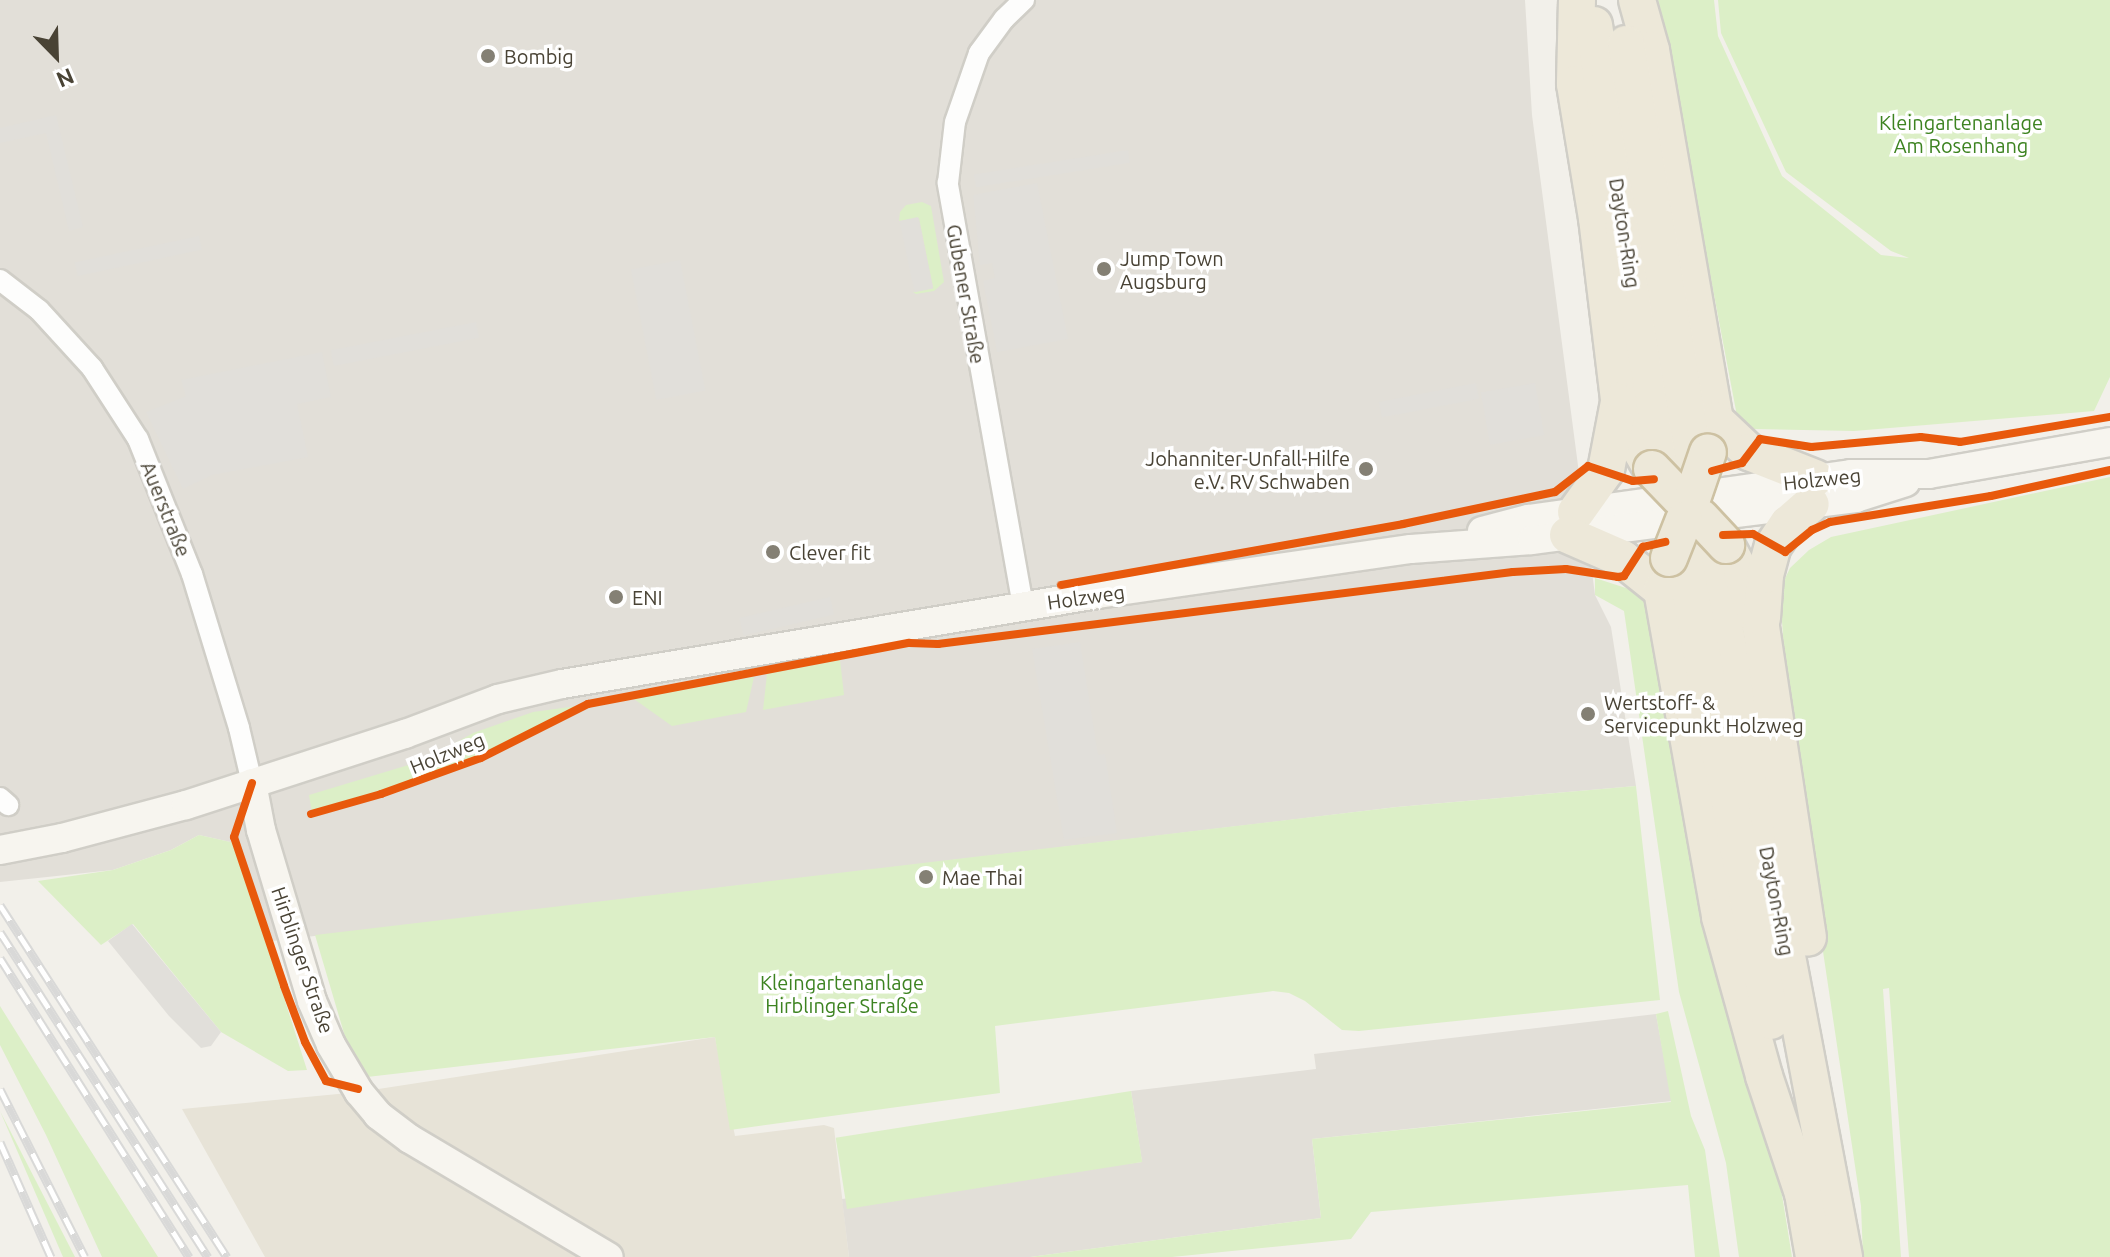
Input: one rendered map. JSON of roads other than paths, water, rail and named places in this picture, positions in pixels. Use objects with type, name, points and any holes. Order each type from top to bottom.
[{"type":"highway","points":[[1577,0],[1575,84],[1597,218],[1619,400],[1635,440],[1742,575],[1761,627],[1822,1018],[1817,1187]]},
{"type":"highway","name":"Dayton-Ring","points":[[1591,0],[1621,213],[1689,507],[1817,1187],[1844,1257]]},
{"type":"highway","name":"Dayton-Ring","points":[[1620,0],[1689,507]]},
{"type":"highway","points":[[1637,0],[1651,50],[1720,917],[1764,1076],[1817,1187]]},
{"type":"highway","points":[[1619,400],[1606,470],[1572,524],[1623,559],[1689,507],[1749,452],[1813,491],[1769,556],[1761,627]]},
{"type":"highway","name":"Dayton-Ring","points":[[1814,1257],[1817,1187]]},
{"type":"main road","name":"Holzweg","points":[[252,783],[405,734],[498,699],[562,684],[1023,606],[1929,474],[2110,442]]},
{"type":"main road","points":[[0,850],[172,809],[252,783]]},
{"type":"main road","name":"Hirblinger Straße","points":[[252,783],[261,830],[312,1001],[331,1045],[359,1092],[378,1115],[410,1139],[609,1257]]},
{"type":"street","name":"Gubener Straße","points":[[1023,606],[948,183],[955,122],[979,53],[1004,19],[1024,0]]},
{"type":"street","name":"Auerstraße","points":[[0,280],[39,310],[92,368],[138,439],[192,574],[239,728],[252,783]]},
{"type":"railway","points":[[0,905],[227,1257]]},
{"type":"railway","points":[[0,932],[208,1257]]},
{"type":"railway","points":[[0,958],[189,1257]]},
{"type":"railway","points":[[0,1089],[85,1257]]},
{"type":"railway","points":[[0,1142],[51,1257]]},
{"type":"place","name":"Bombig","points":[[488,56]]},
{"type":"place","name":"Jump Town Augsburg","points":[[1104,269]]},
{"type":"place","name":"Johanniter-Unfall-Hilfe e.V. RV Schwaben","points":[[1366,469]]},
{"type":"place","name":"Clever fit","points":[[773,552]]},
{"type":"place","name":"ENI","points":[[616,597]]},
{"type":"place","name":"Wertstoff- & Servicepunkt Holzweg","points":[[1588,714]]},
{"type":"place","name":"Mae Thai","points":[[926,877]]},
{"type":"park label","name":"Kleingartenanlage Am Rosenhang","points":[[1961,134]]},
{"type":"park label","name":"Kleingartenanlage Hirblinger Straße","points":[[842,994]]}]
